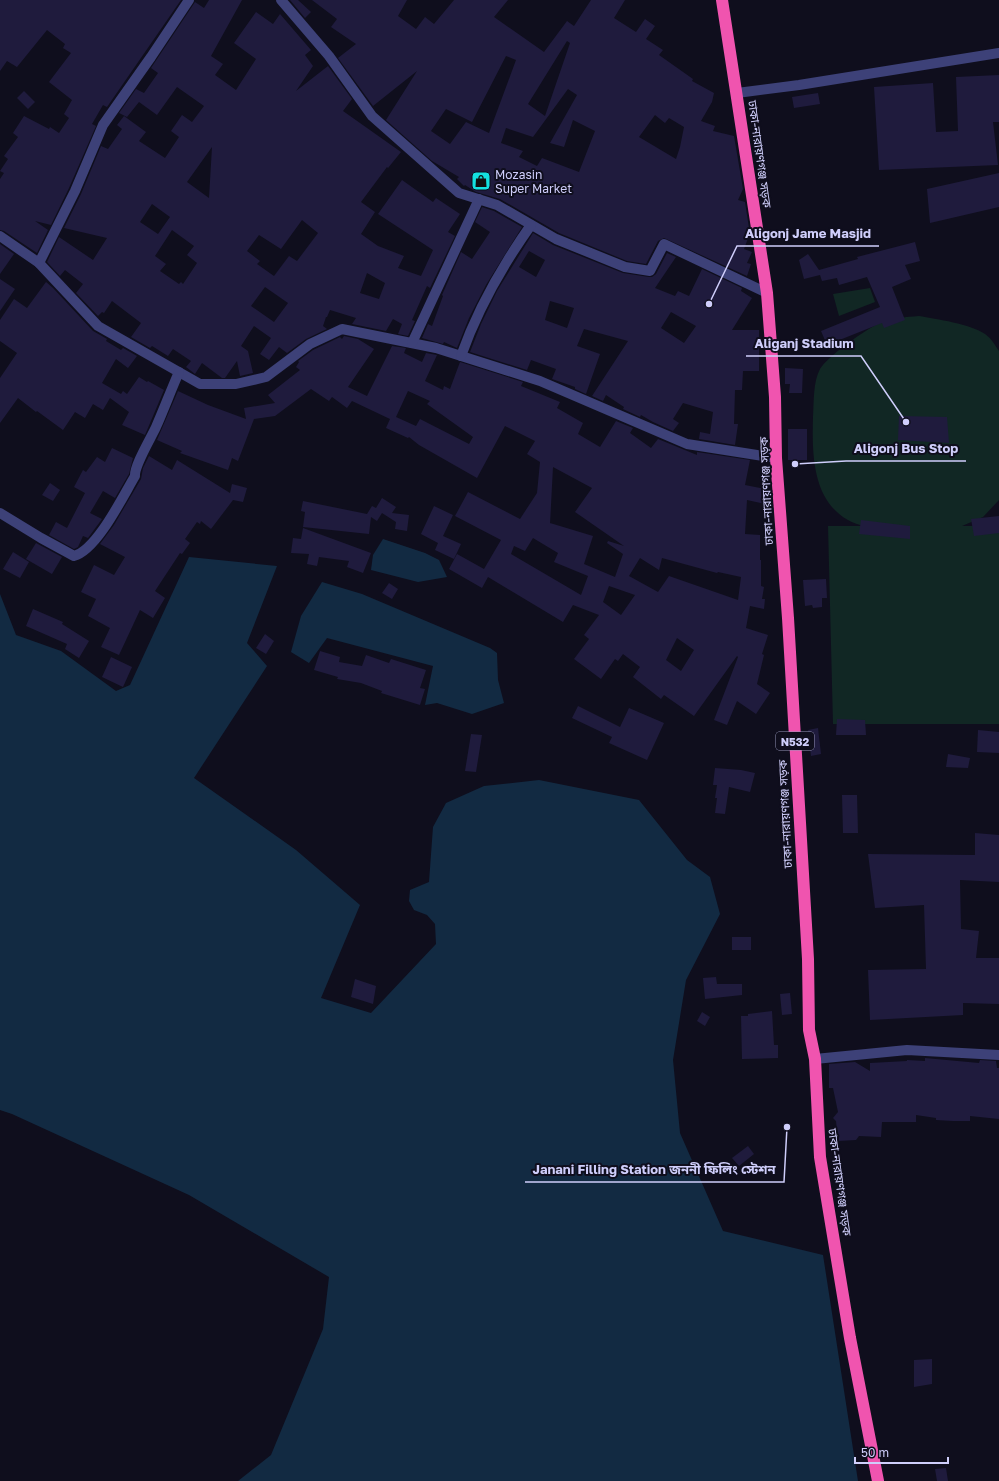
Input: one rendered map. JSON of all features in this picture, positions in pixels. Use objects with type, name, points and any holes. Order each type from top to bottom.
[{"type":"highway","name":"ঢাকা-নারায়ণগঞ্জ সড়ক","points":[[722,0],[768,293],[775,397],[776,458],[788,618],[808,959],[809,1030],[815,1059],[820,1157],[850,1338],[878,1481]]},
{"type":"street","points":[[39,263],[75,191],[103,125],[189,0]]},
{"type":"street","points":[[281,0],[329,56],[372,116],[459,193],[497,205],[556,239],[625,267],[650,271],[664,244],[768,293]]},
{"type":"street","points":[[737,93],[799,85],[999,53]]},
{"type":"street","points":[[412,343],[479,199]]},
{"type":"street","points":[[461,356],[488,292],[510,254],[531,225]]},
{"type":"street","points":[[0,236],[39,263],[98,326],[200,384],[236,384],[266,377],[310,344],[342,329],[436,348],[540,381],[686,444],[776,458]]},
{"type":"street","points":[[0,513],[74,556],[84,551],[99,536],[135,476],[134,474],[179,372]]},
{"type":"street","points":[[815,1059],[907,1050],[999,1055]]},
{"type":"green space","points":[[870,288],[875,302],[839,316],[833,294]]},
{"type":"green space","points":[[919,316],[953,322],[979,330],[993,342],[999,351],[999,500],[983,517],[962,526],[999,526],[999,724],[833,724],[828,526],[863,526],[850,521],[836,511],[827,501],[821,488],[814,460],[813,445],[816,380],[820,369],[831,357],[866,331],[880,323],[890,320]]},
{"type":"water","points":[[383,539],[425,553],[439,560],[447,577],[418,582],[371,570],[373,555]]},
{"type":"water","points":[[189,557],[277,566],[247,643],[267,666],[194,778],[296,850],[360,905],[321,998],[371,1013],[436,944],[435,924],[427,915],[414,910],[409,901],[410,890],[429,882],[433,827],[446,803],[484,786],[539,780],[639,800],[687,860],[710,877],[720,914],[686,980],[673,1060],[680,1133],[723,1231],[823,1255],[858,1481],[238,1481],[271,1455],[323,1329],[329,1277],[189,1195],[12,1114],[0,1110],[0,594],[16,635],[61,651],[116,691],[130,685]]},
{"type":"water","points":[[322,582],[362,594],[490,648],[497,653],[498,680],[504,703],[472,714],[437,703],[425,705],[433,666],[327,638],[309,663],[291,652],[301,616]]},
{"type":"building","points":[[0,0],[181,0],[107,107],[103,105],[92,124],[96,126],[51,225],[35,221],[48,230],[37,253],[4,231],[0,230],[0,179],[4,173],[0,171],[8,159],[4,156],[18,137],[13,133],[24,116],[49,129],[50,127],[59,133],[69,118],[64,114],[72,100],[49,82],[71,53],[63,48],[65,44],[47,30],[17,67],[7,61],[0,71]]},
{"type":"building","points":[[209,0],[242,0],[211,56],[223,64],[215,75],[236,90],[256,59],[234,43],[256,12],[273,24],[280,14],[311,50],[305,55],[313,66],[296,91],[328,66],[352,99],[343,111],[401,152],[388,168],[387,167],[361,202],[375,212],[361,234],[378,246],[404,256],[398,268],[421,276],[433,250],[378,214],[402,180],[433,202],[436,198],[460,214],[448,232],[455,236],[430,288],[427,286],[412,320],[415,321],[408,336],[398,334],[402,324],[393,319],[386,331],[352,324],[356,318],[330,310],[323,326],[327,329],[306,339],[287,353],[279,347],[269,360],[260,354],[271,338],[254,326],[241,346],[248,351],[253,373],[240,376],[237,361],[225,378],[222,378],[202,363],[195,374],[186,367],[191,361],[173,349],[168,356],[152,346],[150,348],[131,337],[141,323],[112,301],[104,313],[102,312],[98,316],[76,293],[83,284],[65,270],[60,276],[47,262],[59,237],[93,260],[107,238],[64,228],[81,194],[101,146],[108,149],[122,129],[117,125],[124,116],[146,132],[139,141],[165,158],[179,137],[171,131],[182,115],[192,122],[204,106],[177,87],[157,115],[139,102],[127,117],[119,113],[136,89],[144,93],[158,73],[151,68],[195,2],[204,8]],"holes":[[[212,147],[209,198],[187,182]],[[152,204],[170,217],[158,234],[140,222]],[[302,220],[318,233],[297,261],[289,256],[274,276],[257,264],[260,261],[247,251],[259,235],[281,249]],[[172,230],[194,246],[187,255],[197,263],[183,284],[181,282],[179,284],[160,271],[166,264],[155,256]],[[367,273],[385,283],[379,299],[360,293]],[[265,287],[288,303],[274,322],[251,306]]]},
{"type":"building","points":[[290,0],[298,0],[311,12],[305,18]]},
{"type":"building","points":[[312,0],[407,0],[398,16],[416,29],[425,17],[434,24],[454,0],[508,0],[494,17],[544,52],[567,21],[574,26],[591,0],[625,0],[614,18],[636,32],[645,19],[655,26],[646,39],[663,50],[659,55],[693,79],[692,81],[714,93],[712,102],[701,121],[715,126],[713,131],[734,136],[743,189],[738,200],[745,202],[749,228],[747,232],[750,233],[744,249],[752,252],[747,263],[751,264],[747,276],[664,238],[658,241],[646,264],[627,261],[559,233],[500,199],[476,192],[465,185],[464,186],[457,179],[459,177],[432,161],[386,120],[417,71],[373,106],[338,58],[356,44],[331,27],[337,19]],"holes":[[[567,41],[570,43],[545,116],[528,104]],[[506,56],[516,60],[489,133],[466,122],[450,144],[431,131],[446,109],[472,122]],[[568,89],[577,95],[550,143],[564,147],[573,120],[595,131],[579,172],[542,158],[537,166],[519,157],[523,151],[501,143],[506,128],[533,137]],[[655,115],[665,123],[669,118],[684,127],[676,159],[639,137]]]},
{"type":"building","points":[[999,75],[999,122],[993,122],[998,165],[879,170],[874,87],[933,83],[936,132],[958,131],[956,77]]},
{"type":"building","points":[[24,91],[35,102],[28,109],[17,98]]},
{"type":"building","points":[[818,93],[820,104],[794,108],[792,97]]},
{"type":"building","points":[[999,173],[999,207],[930,223],[927,189]]},
{"type":"building","points":[[482,207],[494,211],[522,227],[486,285],[469,318],[457,348],[444,342],[443,344],[422,338],[428,324],[432,326],[443,296],[442,295],[461,252],[472,259],[490,232],[475,222]]},
{"type":"building","points":[[533,233],[553,245],[623,273],[649,277],[656,274],[667,253],[676,257],[655,288],[675,296],[678,291],[689,296],[702,269],[742,288],[741,291],[752,298],[732,330],[759,330],[759,371],[743,371],[742,390],[735,390],[734,424],[738,424],[735,445],[699,439],[700,432],[710,434],[713,412],[683,403],[673,419],[679,423],[673,431],[641,415],[640,417],[623,409],[624,407],[606,395],[603,401],[592,396],[628,341],[584,329],[577,346],[600,354],[586,394],[575,389],[575,387],[552,379],[556,369],[531,360],[527,370],[470,352],[481,324],[497,291]],"holes":[[[529,251],[545,260],[536,277],[519,267]],[[550,301],[574,308],[567,328],[545,320]],[[671,312],[696,326],[684,343],[661,328]]]},
{"type":"building","points":[[915,242],[920,261],[905,265],[911,279],[892,287],[905,320],[884,328],[882,323],[827,345],[821,331],[880,307],[867,277],[839,285],[837,278],[822,281],[820,275],[804,279],[799,260],[808,254],[819,270],[858,259],[857,257]]},
{"type":"building","points":[[0,244],[14,254],[0,274]]},
{"type":"building","points":[[0,279],[15,289],[0,311]]},
{"type":"building","points":[[46,282],[93,331],[107,339],[106,341],[121,350],[123,348],[137,356],[128,368],[116,359],[102,383],[121,394],[123,391],[127,394],[139,377],[164,390],[145,435],[122,425],[129,412],[110,398],[103,410],[93,404],[85,418],[75,412],[63,430],[18,398],[0,423],[0,378],[17,353],[0,341],[0,320],[14,299],[27,308]]},
{"type":"building","points":[[344,336],[358,339],[374,349],[348,387],[367,396],[392,346],[406,348],[404,353],[422,362],[426,353],[437,355],[425,381],[443,390],[444,386],[450,389],[460,362],[523,382],[521,386],[560,402],[557,408],[583,423],[578,434],[600,447],[616,421],[633,428],[630,433],[651,448],[658,439],[697,455],[697,452],[750,460],[745,485],[771,490],[769,505],[747,500],[745,534],[760,535],[761,586],[764,587],[762,599],[765,599],[764,609],[750,606],[746,628],[768,635],[762,654],[764,655],[757,684],[770,693],[756,714],[737,701],[727,725],[714,720],[738,657],[737,656],[694,716],[664,695],[661,699],[633,677],[640,667],[623,654],[618,661],[615,659],[601,679],[574,659],[589,639],[584,635],[599,615],[573,605],[563,622],[488,577],[482,588],[449,569],[457,554],[484,569],[501,540],[455,516],[468,492],[520,519],[537,493],[540,462],[527,454],[535,441],[505,426],[477,478],[419,445],[409,437],[408,438],[386,428],[390,419],[352,401],[347,408],[332,397],[329,401],[311,389],[275,416],[254,419],[238,461],[232,458],[228,470],[180,453],[182,451],[157,440],[178,391],[208,405],[246,419],[244,408],[275,403],[268,395],[300,370],[296,367],[299,362],[298,361],[313,350],[340,337],[342,339]],"holes":[[[408,391],[430,401],[427,404],[473,437],[469,444],[420,419],[416,426],[396,417]],[[553,467],[592,488],[575,512],[624,546],[608,541],[607,543],[623,554],[615,577],[584,564],[593,536],[550,523]],[[533,538],[558,553],[554,562],[588,576],[581,595],[511,554],[514,546],[525,551]],[[640,558],[659,570],[662,558],[717,573],[741,577],[738,600],[669,576],[658,592],[629,576]],[[609,586],[635,595],[621,615],[603,602]],[[677,638],[694,650],[681,671],[666,660]]]},
{"type":"building","points":[[785,368],[803,369],[802,393],[789,393],[790,384],[785,384]]},
{"type":"building","points":[[899,416],[947,417],[949,443],[898,440]]},
{"type":"building","points":[[788,429],[807,429],[807,460],[788,460]]},
{"type":"building","points":[[112,448],[133,458],[129,474],[115,498],[103,491],[90,513],[102,519],[88,538],[83,536],[78,547],[74,549],[49,535],[56,522],[67,528],[85,493],[74,487],[83,470],[86,472],[97,457],[105,462]]},
{"type":"building","points":[[149,456],[172,470],[177,460],[230,493],[232,484],[247,488],[243,502],[233,500],[211,529],[201,521],[200,524],[197,522],[185,539],[190,543],[182,554],[180,553],[155,591],[165,598],[153,618],[140,610],[119,655],[101,647],[110,628],[88,616],[96,599],[81,592],[94,565],[114,575],[125,557],[100,544],[114,525],[141,479],[143,468]]},
{"type":"building","points":[[50,483],[60,490],[53,501],[42,495]]},
{"type":"building","points":[[382,498],[396,507],[392,513],[409,515],[407,531],[395,529],[396,522],[382,513],[377,521],[371,517],[369,534],[303,527],[305,512],[301,511],[303,501],[367,514],[372,506],[376,508]]},
{"type":"building","points":[[434,506],[453,515],[443,536],[461,544],[454,559],[435,550],[438,543],[421,534]]},
{"type":"building","points":[[999,516],[999,533],[974,536],[971,519]]},
{"type":"building","points":[[861,520],[910,526],[910,539],[859,534]]},
{"type":"building","points":[[303,528],[371,553],[363,573],[347,567],[349,561],[319,557],[317,566],[307,564],[309,554],[291,553],[293,538],[301,539]]},
{"type":"building","points":[[36,543],[62,557],[52,574],[26,559]]},
{"type":"building","points":[[13,552],[29,562],[20,578],[3,569]]},
{"type":"building","points":[[826,579],[827,598],[822,598],[822,607],[813,608],[812,605],[805,606],[803,580]]},
{"type":"building","points":[[389,583],[398,589],[392,599],[382,593]]},
{"type":"building","points":[[33,609],[63,622],[62,624],[89,641],[79,658],[65,649],[67,644],[26,626]]},
{"type":"building","points":[[265,634],[274,641],[266,654],[256,648]]},
{"type":"building","points":[[320,651],[340,657],[339,662],[362,666],[366,655],[389,663],[391,659],[426,670],[420,688],[425,689],[420,705],[381,693],[382,691],[361,683],[337,679],[338,677],[314,670]]},
{"type":"building","points":[[111,657],[132,667],[123,687],[102,677]]},
{"type":"building","points":[[578,706],[620,727],[629,708],[664,723],[647,760],[609,743],[612,737],[572,718]]},
{"type":"building","points":[[837,719],[865,720],[866,735],[836,735]]},
{"type":"building","points":[[818,728],[821,754],[811,756],[808,730]]},
{"type":"building","points":[[978,730],[999,732],[999,753],[977,752]]},
{"type":"building","points":[[471,734],[482,735],[476,772],[465,771]]},
{"type":"building","points":[[948,754],[970,758],[968,768],[946,767]]},
{"type":"building","points":[[715,768],[741,770],[755,773],[750,792],[729,787],[725,814],[715,813],[717,785],[713,785]]},
{"type":"building","points":[[842,795],[857,795],[858,833],[843,833]]},
{"type":"building","points":[[975,833],[999,835],[999,882],[960,880],[961,929],[979,931],[976,958],[999,958],[999,1004],[963,1003],[963,1015],[870,1020],[868,970],[926,969],[924,905],[875,908],[868,854],[975,855]]},
{"type":"building","points":[[732,937],[751,937],[751,950],[732,950]]},
{"type":"building","points":[[716,977],[717,984],[742,984],[742,995],[705,999],[703,978]]},
{"type":"building","points":[[355,979],[376,986],[373,1004],[351,997]]},
{"type":"building","points":[[790,993],[792,1014],[782,1015],[780,994]]},
{"type":"building","points":[[772,1011],[774,1045],[778,1045],[778,1058],[742,1059],[741,1016]]},
{"type":"building","points":[[702,1012],[710,1017],[705,1026],[697,1021]]},
{"type":"building","points":[[925,1058],[979,1063],[980,1060],[996,1061],[997,1068],[999,1068],[999,1119],[970,1116],[970,1121],[953,1121],[936,1120],[936,1118],[916,1115],[916,1122],[882,1122],[881,1137],[859,1136],[856,1140],[838,1141],[836,1121],[833,1118],[838,1112],[833,1088],[829,1088],[829,1064],[855,1062],[870,1071],[870,1063],[907,1060],[925,1061]]},
{"type":"building","points":[[748,1146],[754,1154],[739,1166],[732,1158]]},
{"type":"building","points":[[932,1359],[932,1384],[914,1387],[914,1360]]},
{"type":"building","points":[[946,1468],[948,1481],[937,1481],[935,1469]]},
{"type":"place","name":"Mozasin Super Market","points":[[481,181]]},
{"type":"place","name":"Aligonj Jame Masjid","points":[[709,304]]},
{"type":"place","name":"Aliganj Stadium","points":[[906,422]]},
{"type":"place","name":"Aligonj Bus Stop","points":[[795,464]]},
{"type":"place","name":"Janani Filling Station জননী ফিলিং স্টেশন","points":[[787,1127]]}]
